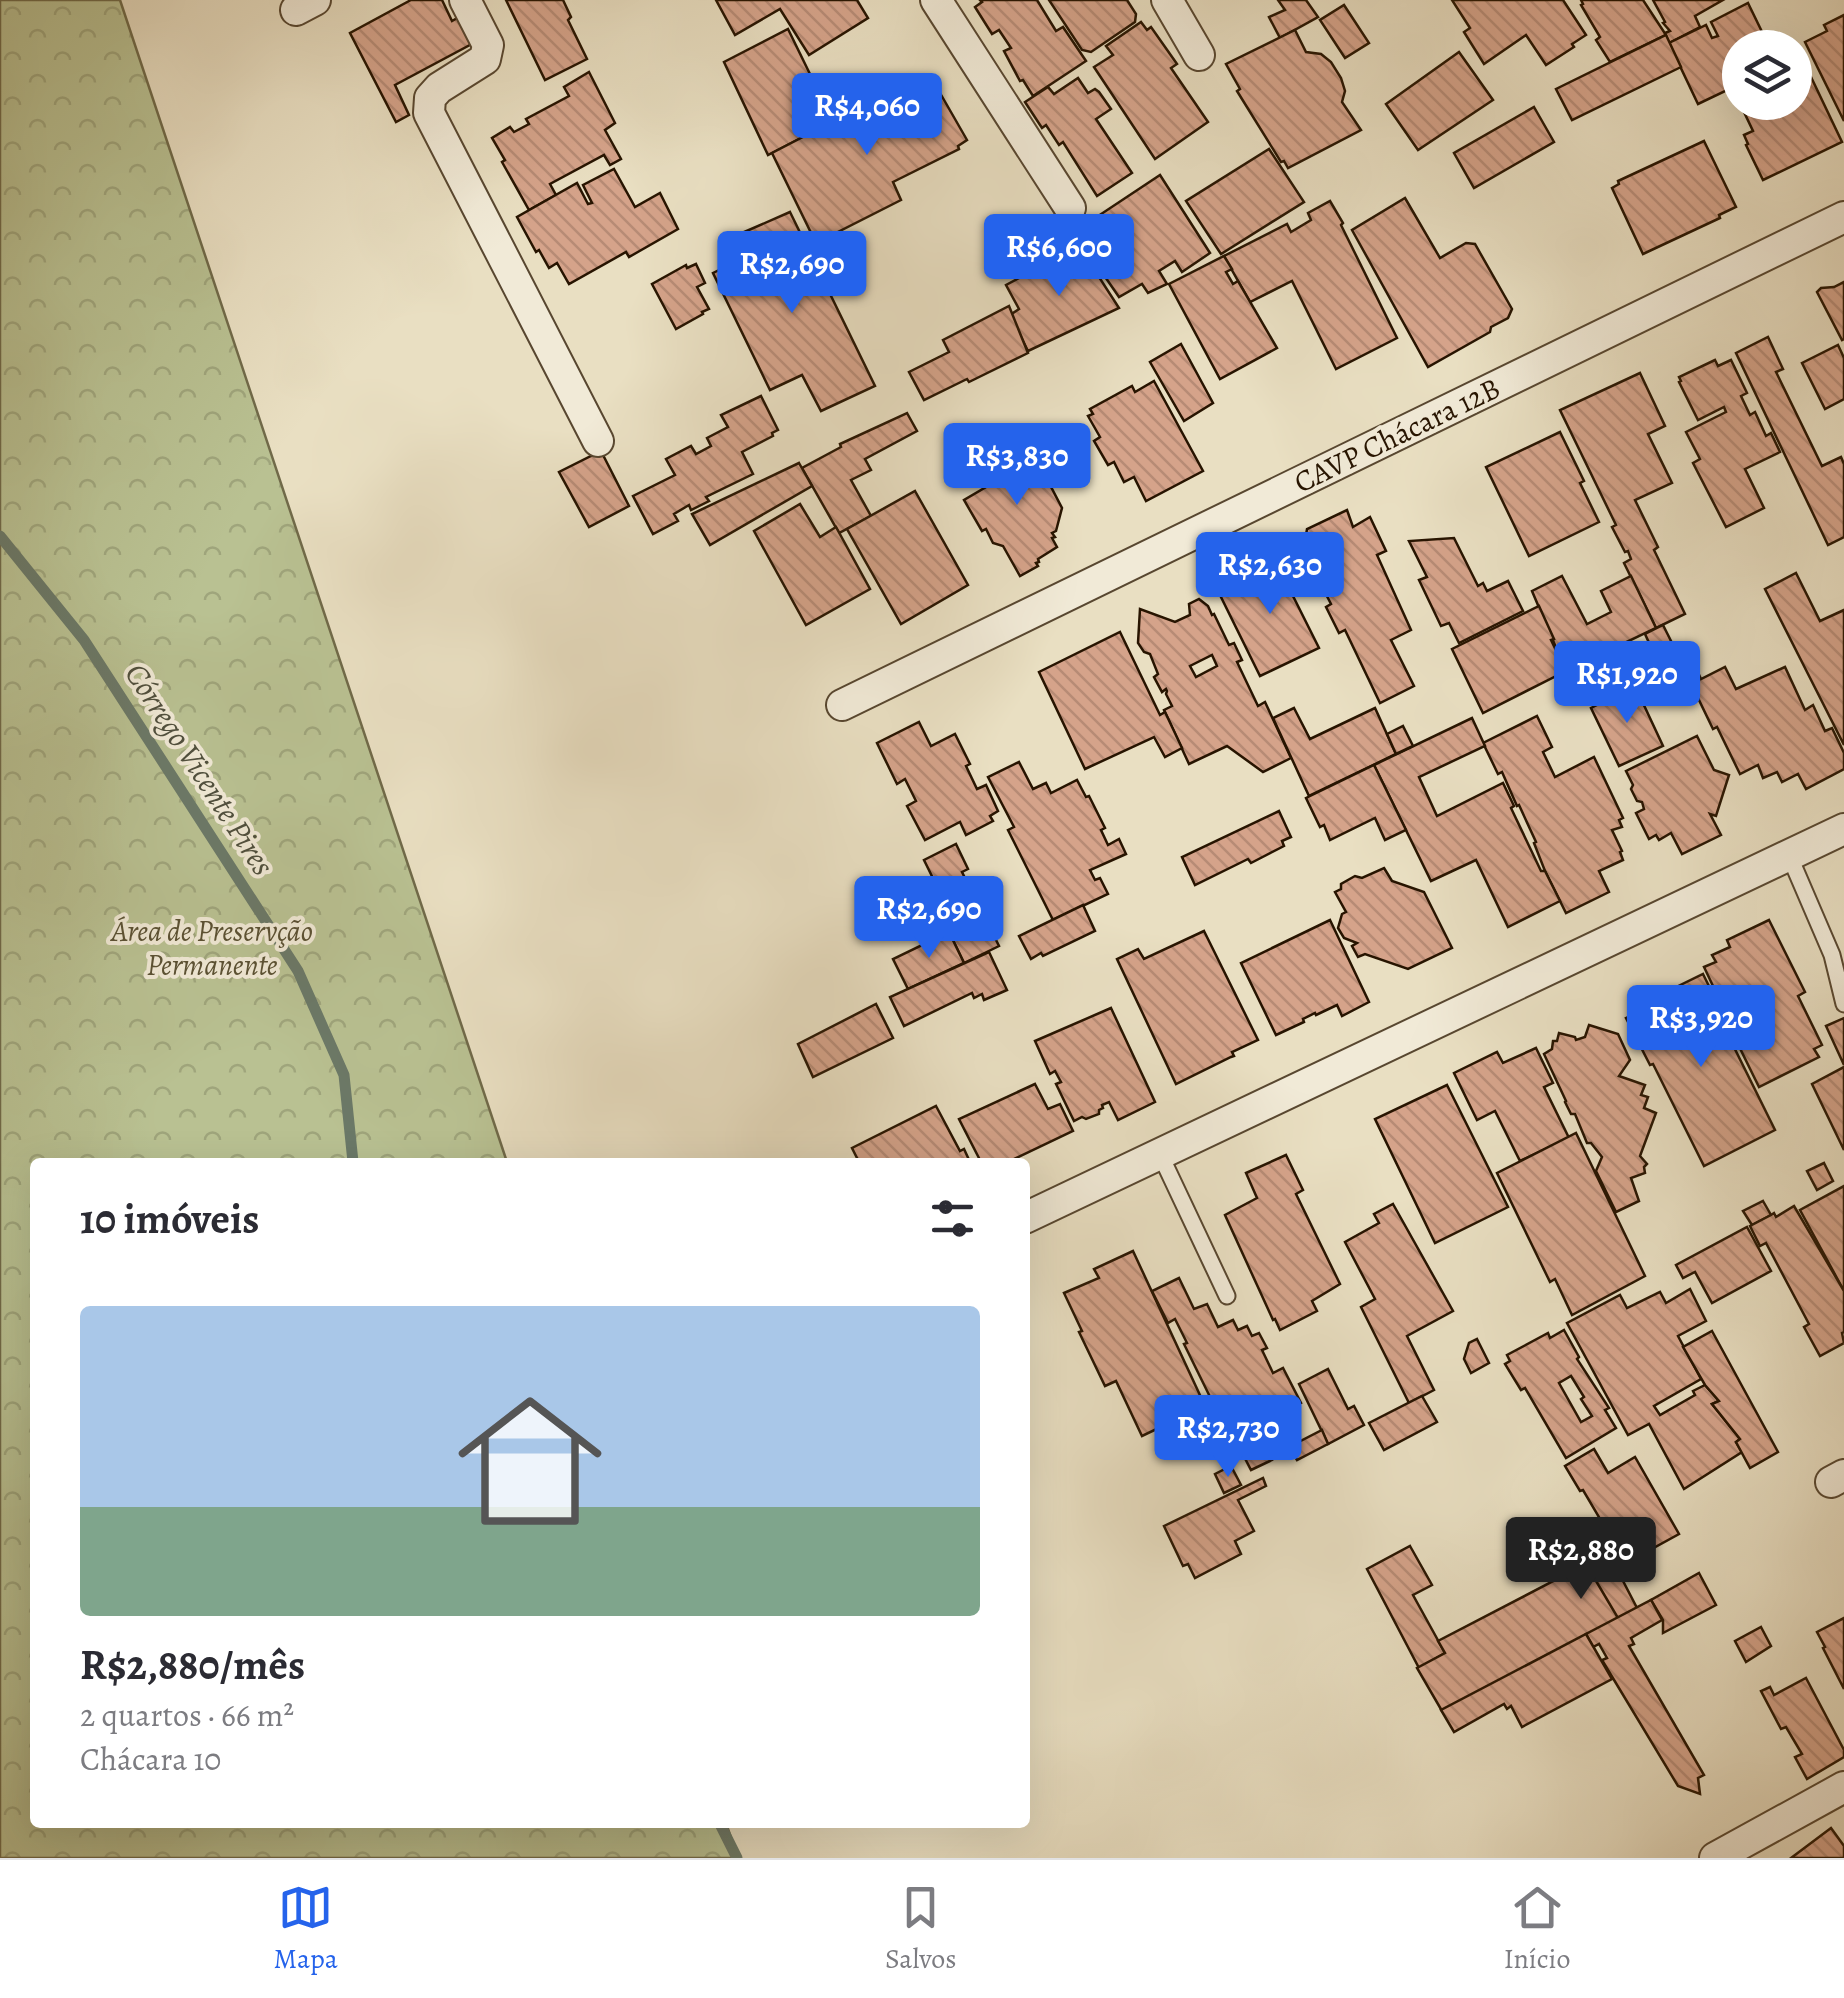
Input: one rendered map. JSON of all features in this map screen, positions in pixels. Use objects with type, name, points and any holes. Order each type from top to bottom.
[{"type":"street","points":[[465,0],[488,45],[484,58],[439,88],[430,98],[429,113],[598,441]]},
{"type":"street","points":[[936,0],[1070,208]]},
{"type":"street","points":[[1167,0],[1199,55]]},
{"type":"street","name":"CAVP Chácara 12B","points":[[842,705],[1844,217]]},
{"type":"street","points":[[1030,1216],[1844,829]]},
{"type":"street","points":[[1715,1858],[1844,1787]]},
{"type":"lane","points":[[1789,856],[1832,954],[1844,1004]]},
{"type":"lane","points":[[1160,1154],[1227,1296]]},
{"type":"green space","name":"Área de Preservção Permanente","points":[[0,0],[120,0],[506,1158],[30,1158],[30,1828],[728,1828],[738,1858],[0,1858]]},
{"type":"building","points":[[411,0],[442,0],[452,21],[466,13],[481,39],[395,85],[409,115],[396,122],[350,33]]},
{"type":"building","points":[[506,0],[563,0],[587,59],[545,80]]},
{"type":"building","points":[[716,0],[857,0],[868,18],[809,55],[780,9],[735,35]]},
{"type":"building","points":[[980,0],[1037,0],[1056,31],[1063,27],[1086,61],[1033,96],[1004,51],[1011,48],[999,30],[992,34],[975,7]]},
{"type":"building","points":[[1049,0],[1127,0],[1136,14],[1135,22],[1091,52],[1082,50]]},
{"type":"building","points":[[1278,0],[1306,0],[1318,17],[1280,38],[1269,17],[1285,10]]},
{"type":"building","points":[[1452,0],[1563,0],[1586,35],[1546,65],[1526,35],[1484,64],[1464,32],[1470,28]]},
{"type":"building","points":[[1581,0],[1643,0],[1666,35],[1610,62],[1596,40],[1600,37]]},
{"type":"building","points":[[1653,0],[1723,0],[1695,16],[1700,27],[1669,43],[1665,33],[1670,31]]},
{"type":"building","points":[[1748,3],[1761,30],[1722,30],[1722,93],[1698,104],[1669,43],[1706,25],[1712,38],[1718,36],[1711,22]]},
{"type":"building","points":[[1344,5],[1369,43],[1345,58],[1320,20]]},
{"type":"building","points":[[1844,15],[1844,121],[1812,56],[1812,38],[1827,31],[1824,25]]},
{"type":"building","points":[[1141,22],[1147,30],[1151,27],[1177,64],[1171,68],[1208,122],[1155,159],[1094,67],[1113,55],[1106,46]]},
{"type":"building","points":[[788,29],[829,113],[851,102],[855,110],[768,155],[724,62]]},
{"type":"building","points":[[1295,30],[1306,52],[1321,54],[1331,62],[1345,91],[1342,102],[1361,130],[1288,168],[1237,91],[1240,89],[1226,64]]},
{"type":"building","points":[[1666,35],[1681,67],[1572,120],[1556,89]]},
{"type":"building","points":[[1459,52],[1493,100],[1418,150],[1386,104]]},
{"type":"building","points":[[589,72],[615,123],[605,130],[621,159],[610,165],[604,155],[550,184],[556,195],[529,210],[492,138],[510,127],[514,132],[529,124],[526,119],[569,96],[564,87]]},
{"type":"building","points":[[1078,78],[1088,93],[1095,89],[1099,92],[1111,109],[1096,119],[1132,173],[1097,196],[1063,142],[1059,145],[1046,125],[1042,128],[1025,102],[1048,87],[1054,94]]},
{"type":"building","points":[[932,79],[967,140],[959,149],[893,182],[901,200],[816,243],[772,153],[857,109],[862,119],[881,109],[878,102],[921,80],[923,84]]},
{"type":"building","points":[[1812,79],[1842,142],[1763,180],[1746,145],[1744,135],[1753,131],[1748,120],[1812,120]]},
{"type":"building","points":[[1534,107],[1554,142],[1474,188],[1454,153]]},
{"type":"building","points":[[1704,141],[1736,207],[1643,254],[1612,188],[1618,181]]},
{"type":"building","points":[[1269,149],[1304,202],[1221,254],[1186,201]]},
{"type":"building","points":[[614,169],[635,207],[660,193],[678,229],[569,284],[557,263],[549,268],[539,250],[536,252],[517,217],[577,183],[588,204],[592,203],[583,185]]},
{"type":"building","points":[[1160,175],[1210,253],[1182,272],[1175,261],[1159,271],[1167,284],[1148,293],[1142,284],[1119,297],[1099,268],[1095,272],[1071,234]]},
{"type":"building","points":[[1405,198],[1440,258],[1466,243],[1475,244],[1512,309],[1508,318],[1491,327],[1490,332],[1428,367],[1352,230]]},
{"type":"building","points":[[1330,201],[1397,338],[1336,369],[1292,281],[1250,302],[1224,256],[1287,224],[1291,232],[1311,220],[1308,213]]},
{"type":"building","points":[[790,212],[875,386],[821,411],[802,375],[770,390],[713,273],[752,254],[742,233]]},
{"type":"building","points":[[1079,246],[1119,308],[1028,351],[1010,315],[1019,309],[1006,285]]},
{"type":"building","points":[[1224,256],[1232,269],[1226,272],[1233,284],[1238,281],[1277,348],[1220,379],[1169,284]]},
{"type":"building","points":[[696,264],[705,283],[697,287],[709,309],[676,329],[652,284],[686,265],[687,268]]},
{"type":"building","points":[[1844,282],[1844,339],[1842,340],[1817,292]]},
{"type":"building","points":[[1009,306],[1028,353],[924,400],[909,372],[949,352],[943,340]]},
{"type":"building","points":[[1768,337],[1783,369],[1776,372],[1822,466],[1841,457],[1844,464],[1844,537],[1828,545],[1736,353]]},
{"type":"building","points":[[1181,344],[1213,403],[1184,421],[1150,362]]},
{"type":"building","points":[[1838,345],[1844,358],[1844,399],[1825,409],[1802,363]]},
{"type":"building","points":[[1715,360],[1718,366],[1731,360],[1747,393],[1741,396],[1750,415],[1755,412],[1766,436],[1771,433],[1780,452],[1745,469],[1764,508],[1726,527],[1693,463],[1700,459],[1686,432],[1726,412],[1724,407],[1698,420],[1679,382],[1679,377]]},
{"type":"building","points":[[1640,373],[1665,426],[1648,434],[1672,483],[1635,500],[1685,614],[1656,628],[1624,563],[1631,559],[1628,551],[1625,552],[1612,527],[1616,525],[1560,410]]},
{"type":"building","points":[[1154,381],[1203,471],[1146,501],[1134,477],[1124,482],[1114,462],[1108,465],[1094,441],[1100,437],[1088,416],[1093,414],[1090,409],[1132,386],[1135,392]]},
{"type":"building","points":[[761,396],[778,430],[742,452],[753,474],[706,497],[709,501],[691,510],[689,505],[674,514],[678,521],[653,534],[633,496],[675,475],[666,459],[691,446],[696,454],[711,446],[707,438],[728,427],[721,415]]},
{"type":"building","points":[[907,413],[917,431],[865,459],[871,470],[851,480],[871,516],[839,533],[802,468],[841,447],[840,444]]},
{"type":"building","points":[[1560,432],[1599,522],[1529,556],[1486,467]]},
{"type":"building","points":[[1009,444],[1016,455],[1032,456],[1038,462],[1062,508],[1052,533],[1057,547],[1038,559],[1038,566],[1020,576],[1003,546],[993,543],[986,529],[982,531],[964,500],[986,487],[982,480],[987,478],[978,462]]},
{"type":"building","points":[[601,451],[629,506],[589,527],[559,472]]},
{"type":"building","points":[[799,463],[812,486],[710,545],[692,514]]},
{"type":"building","points":[[915,491],[968,585],[901,624],[847,529]]},
{"type":"building","points":[[800,504],[820,537],[836,527],[870,589],[806,625],[754,531]]},
{"type":"building","points":[[1347,510],[1353,527],[1370,517],[1386,551],[1377,555],[1411,630],[1391,640],[1414,686],[1380,703],[1345,630],[1339,633],[1326,607],[1331,604],[1300,544],[1305,541],[1307,529]]},
{"type":"building","points":[[1454,538],[1478,586],[1483,583],[1487,591],[1508,581],[1523,611],[1459,643],[1449,623],[1441,626],[1419,580],[1427,577],[1409,541]]},
{"type":"building","points":[[1286,555],[1301,587],[1291,592],[1319,648],[1260,676],[1220,595],[1248,581],[1246,574]]},
{"type":"building","points":[[1796,573],[1820,621],[1844,610],[1844,745],[1765,589]]},
{"type":"building","points":[[1562,576],[1587,624],[1611,612],[1601,591],[1631,576],[1656,628],[1566,671],[1532,591]]},
{"type":"building","points":[[1199,599],[1208,606],[1229,645],[1234,643],[1242,660],[1237,662],[1258,706],[1265,702],[1291,758],[1263,772],[1227,746],[1189,764],[1164,710],[1172,706],[1167,691],[1162,692],[1154,677],[1158,674],[1150,654],[1138,643],[1140,609],[1175,622],[1190,615],[1189,604]],"holes":[[[1212,655],[1217,666],[1196,677],[1190,666]]]},
{"type":"building","points":[[1539,606],[1566,671],[1483,713],[1452,649]]},
{"type":"building","points":[[1663,625],[1677,653],[1658,662],[1645,634]]},
{"type":"building","points":[[1120,632],[1160,715],[1165,712],[1182,748],[1165,757],[1154,737],[1085,769],[1039,672]]},
{"type":"building","points":[[1695,666],[1701,679],[1725,667],[1736,689],[1785,667],[1805,710],[1813,705],[1825,731],[1832,728],[1844,753],[1844,769],[1806,789],[1798,774],[1782,782],[1777,772],[1763,778],[1758,765],[1740,774],[1685,671]]},
{"type":"building","points":[[1635,686],[1663,746],[1619,766],[1591,708]]},
{"type":"building","points":[[1294,708],[1310,739],[1375,708],[1396,754],[1309,796],[1273,718]]},
{"type":"building","points":[[1537,716],[1552,747],[1543,752],[1555,777],[1594,757],[1623,818],[1619,820],[1622,827],[1612,830],[1623,860],[1599,871],[1609,892],[1566,913],[1519,805],[1483,743]]},
{"type":"building","points":[[1472,718],[1485,746],[1419,777],[1437,816],[1503,783],[1541,871],[1545,871],[1560,901],[1508,927],[1476,860],[1431,881],[1374,765]]},
{"type":"building","points":[[919,722],[931,746],[955,734],[977,789],[986,785],[998,811],[990,816],[993,821],[966,835],[960,822],[925,840],[907,806],[916,801],[905,779],[897,784],[877,743]]},
{"type":"building","points":[[1403,726],[1413,746],[1396,754],[1387,734]]},
{"type":"building","points":[[1697,736],[1714,770],[1729,775],[1716,816],[1710,814],[1721,835],[1682,854],[1671,833],[1659,840],[1656,835],[1649,839],[1636,813],[1644,809],[1642,802],[1637,801],[1626,771]]},
{"type":"building","points":[[1019,762],[1033,789],[1046,783],[1051,793],[1077,780],[1105,828],[1101,830],[1108,845],[1119,839],[1126,854],[1090,870],[1095,880],[1100,878],[1108,894],[1053,920],[1008,830],[1014,827],[988,777]]},
{"type":"building","points":[[1374,765],[1406,830],[1385,840],[1375,818],[1330,840],[1306,798]]},
{"type":"building","points":[[1279,811],[1291,837],[1282,841],[1284,846],[1195,885],[1182,857]]},
{"type":"building","points":[[956,844],[968,869],[962,872],[999,946],[964,963],[949,932],[957,927],[924,860]]},
{"type":"building","points":[[1384,868],[1392,881],[1424,892],[1452,948],[1408,969],[1365,954],[1358,957],[1352,946],[1357,943],[1344,938],[1338,928],[1346,912],[1335,892],[1355,876],[1362,878]]},
{"type":"building","points":[[1083,905],[1095,931],[1031,959],[1019,936]]},
{"type":"building","points":[[1330,920],[1369,1002],[1342,1016],[1337,1005],[1276,1035],[1241,963]]},
{"type":"building","points":[[1769,920],[1805,992],[1798,996],[1822,1045],[1814,1049],[1819,1057],[1759,1087],[1704,967],[1716,962],[1712,955],[1730,947],[1727,940]]},
{"type":"building","points":[[1204,931],[1258,1040],[1176,1084],[1117,959],[1138,949],[1144,959]]},
{"type":"building","points":[[949,932],[964,963],[908,989],[893,959]]},
{"type":"building","points":[[989,952],[1007,990],[984,1000],[982,994],[974,998],[972,993],[904,1026],[890,997]]},
{"type":"building","points":[[1703,974],[1728,1025],[1724,1027],[1775,1130],[1704,1166],[1626,1018],[1657,1003],[1655,998],[1660,995]]},
{"type":"building","points":[[876,1004],[893,1038],[813,1077],[798,1044]]},
{"type":"building","points":[[1111,1008],[1155,1102],[1118,1120],[1109,1102],[1102,1105],[1099,1114],[1074,1121],[1056,1084],[1061,1082],[1055,1071],[1050,1074],[1035,1041]]},
{"type":"building","points":[[1844,1018],[1844,1065],[1826,1026]]},
{"type":"building","points":[[1589,1025],[1618,1034],[1630,1060],[1619,1076],[1645,1085],[1641,1095],[1648,1097],[1644,1108],[1656,1113],[1640,1156],[1647,1164],[1645,1173],[1631,1178],[1639,1201],[1616,1212],[1596,1171],[1602,1157],[1587,1143],[1544,1054],[1552,1049],[1559,1033],[1576,1040],[1585,1037]]},
{"type":"building","points":[[1536,1048],[1553,1083],[1544,1087],[1569,1138],[1520,1161],[1495,1111],[1477,1120],[1454,1073],[1497,1052],[1503,1063]]},
{"type":"building","points":[[1844,1067],[1844,1150],[1812,1084]]},
{"type":"building","points":[[1035,1084],[1048,1109],[1060,1104],[1073,1131],[1016,1158],[979,1158],[959,1119]]},
{"type":"building","points":[[1447,1085],[1508,1207],[1435,1243],[1375,1119]]},
{"type":"building","points":[[936,1106],[960,1151],[964,1149],[968,1158],[857,1158],[852,1148]]},
{"type":"building","points":[[1576,1133],[1645,1276],[1572,1315],[1555,1279],[1550,1282],[1497,1173]]},
{"type":"building","points":[[1286,1155],[1303,1190],[1296,1194],[1340,1284],[1312,1301],[1317,1311],[1280,1330],[1225,1215],[1257,1198],[1246,1173]]},
{"type":"building","points":[[1824,1163],[1833,1181],[1817,1190],[1807,1171]]},
{"type":"building","points":[[1844,1186],[1844,1291],[1800,1210]]},
{"type":"building","points":[[1763,1201],[1771,1215],[1752,1225],[1743,1211]]},
{"type":"building","points":[[1393,1204],[1453,1311],[1407,1336],[1434,1390],[1409,1403],[1361,1307],[1375,1299],[1345,1242],[1379,1223],[1374,1214]]},
{"type":"building","points":[[1794,1206],[1844,1291],[1844,1343],[1820,1356],[1804,1327],[1809,1324],[1766,1243],[1760,1246],[1750,1226]]},
{"type":"building","points":[[1747,1227],[1771,1271],[1712,1303],[1695,1272],[1683,1278],[1676,1265]]},
{"type":"building","points":[[1133,1251],[1205,1406],[1142,1436],[1116,1381],[1105,1386],[1064,1293],[1099,1278],[1094,1269]]},
{"type":"building","points":[[1179,1278],[1194,1309],[1207,1304],[1218,1327],[1233,1320],[1238,1330],[1247,1326],[1252,1336],[1259,1333],[1273,1373],[1283,1368],[1301,1403],[1269,1419],[1276,1433],[1262,1439],[1272,1460],[1251,1470],[1218,1406],[1215,1407],[1175,1319],[1168,1323],[1152,1291]]},
{"type":"building","points":[[1690,1289],[1706,1321],[1678,1336],[1701,1379],[1654,1406],[1660,1415],[1705,1385],[1719,1401],[1712,1404],[1740,1439],[1736,1442],[1742,1452],[1684,1489],[1649,1424],[1628,1435],[1567,1323],[1620,1295],[1627,1308],[1660,1292],[1666,1303]]},
{"type":"building","points":[[1564,1330],[1577,1359],[1609,1408],[1605,1410],[1616,1428],[1566,1458],[1525,1388],[1521,1390],[1505,1364],[1510,1361],[1507,1355],[1548,1333],[1550,1338]],"holes":[[[1571,1376],[1584,1397],[1581,1399],[1592,1416],[1581,1422],[1559,1383]]]},
{"type":"building","points":[[1712,1331],[1778,1452],[1750,1468],[1736,1442],[1740,1439],[1712,1404],[1719,1401],[1683,1347]]},
{"type":"building","points":[[1477,1339],[1489,1363],[1471,1373],[1464,1359],[1469,1343]]},
{"type":"building","points":[[1328,1369],[1348,1409],[1354,1406],[1364,1425],[1328,1444],[1299,1384]]},
{"type":"building","points":[[1422,1396],[1437,1422],[1384,1450],[1369,1423]]},
{"type":"building","points":[[1322,1430],[1328,1444],[1297,1460],[1289,1447]]},
{"type":"building","points":[[1594,1449],[1608,1473],[1635,1457],[1679,1534],[1626,1563],[1565,1466]]},
{"type":"building","points":[[1231,1466],[1241,1485],[1224,1493],[1215,1474]]},
{"type":"building","points":[[1263,1478],[1266,1486],[1238,1500],[1254,1531],[1235,1541],[1241,1554],[1195,1578],[1188,1564],[1183,1566],[1164,1526]]},
{"type":"building","points":[[1410,1546],[1432,1585],[1413,1595],[1445,1653],[1419,1668],[1367,1569]]},
{"type":"building","points":[[1608,1552],[1637,1608],[1556,1652],[1525,1597]]},
{"type":"building","points":[[1586,1564],[1618,1618],[1442,1711],[1417,1668],[1445,1653],[1438,1641]]},
{"type":"building","points":[[1699,1573],[1716,1605],[1663,1633],[1663,1620],[1651,1600]]},
{"type":"building","points":[[1651,1600],[1662,1620],[1631,1638],[1634,1644],[1629,1646],[1704,1775],[1698,1778],[1700,1794],[1678,1786],[1602,1660],[1607,1658],[1599,1644],[1593,1647],[1586,1634]]},
{"type":"building","points":[[1844,1618],[1844,1689],[1817,1632]]},
{"type":"building","points":[[1761,1627],[1771,1646],[1746,1662],[1735,1641]]},
{"type":"building","points":[[1586,1634],[1612,1679],[1522,1727],[1511,1706],[1507,1709],[1504,1704],[1454,1732],[1441,1710]]},
{"type":"building","points":[[1806,1678],[1844,1750],[1844,1757],[1807,1779],[1795,1757],[1802,1754],[1786,1727],[1781,1729],[1761,1691],[1770,1687],[1774,1695]]},
{"type":"building","points":[[1831,1828],[1844,1846],[1844,1858],[1791,1858]]},
{"type":"waterway","name":"Córrego Vicente Pires","points":[[0,536],[84,640],[298,971],[344,1075],[353,1158]]},
{"type":"waterway","name":"Córrego Vicente Pires","points":[[722,1828],[737,1858]]}]
